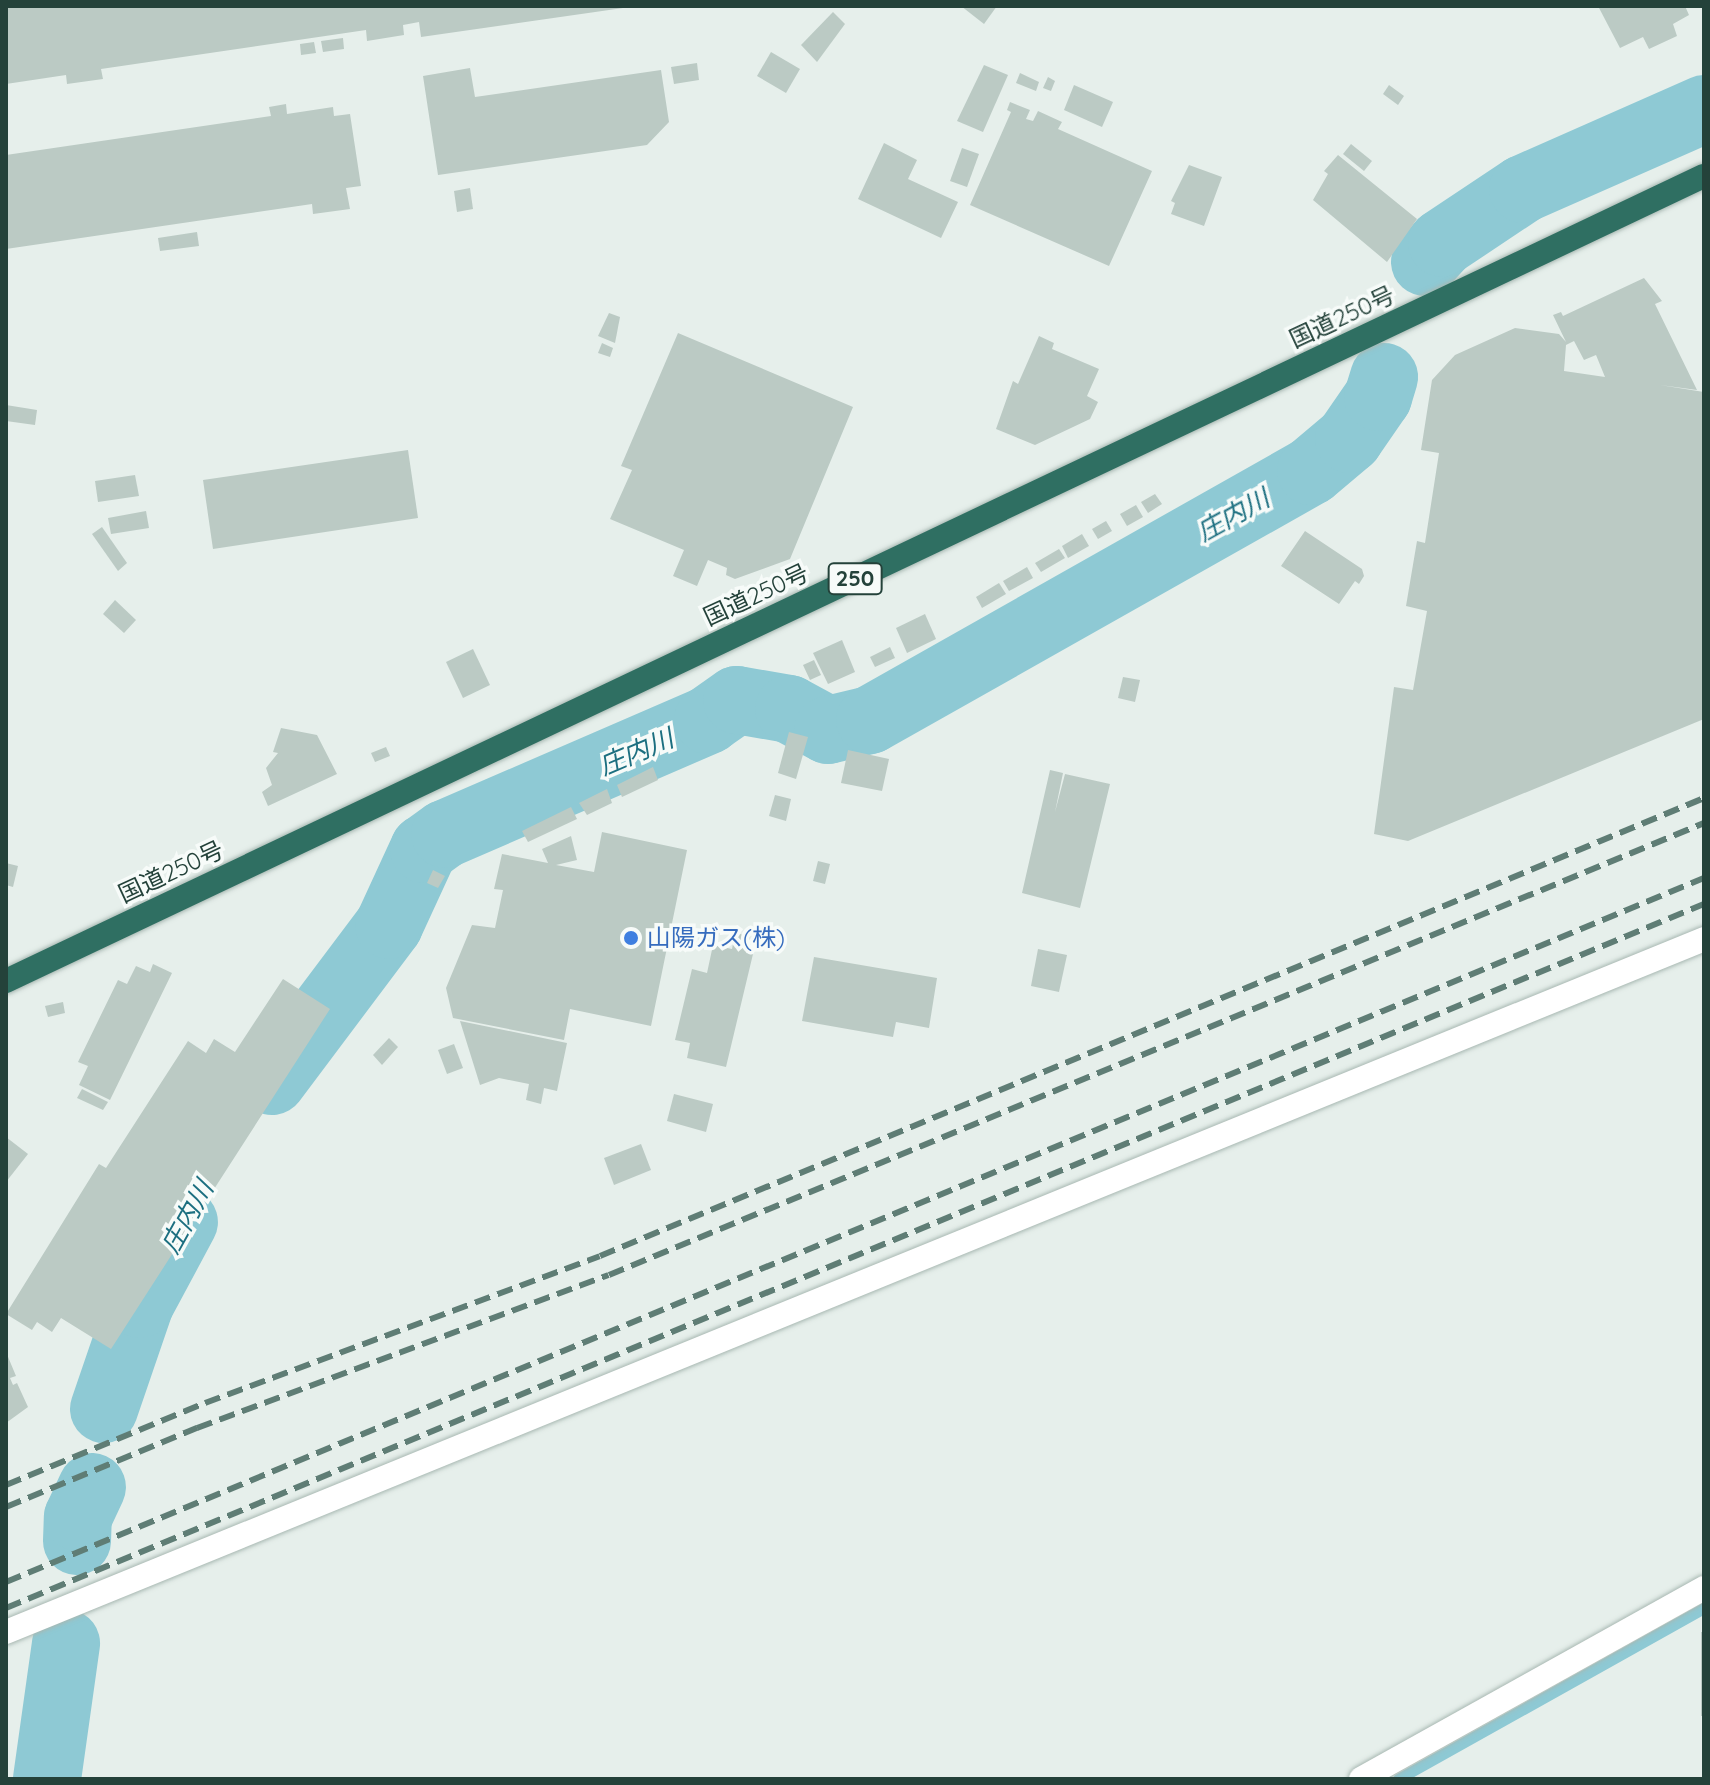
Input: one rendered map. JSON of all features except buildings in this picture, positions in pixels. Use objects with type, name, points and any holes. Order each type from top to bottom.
[{"type":"highway","name":"国道250号","points":[[6,981],[1704,176]]},
{"type":"street","points":[[6,1632],[1704,939]]},
{"type":"street","points":[[1361,1779],[1704,1588]]},
{"type":"waterway","name":"庄内川","points":[[1425,262],[1442,243],[1523,189],[1704,109]]},
{"type":"waterway","name":"庄内川","points":[[272,1081],[389,925],[424,849],[445,834],[708,720],[737,700],[789,709],[828,730],[870,720],[1311,471],[1349,439],[1378,397],[1384,377]]},
{"type":"waterway","name":"庄内川","points":[[104,1409],[140,1304],[184,1222]]},
{"type":"waterway","name":"庄内川","points":[[77,1541],[78,1517],[92,1487]]},
{"type":"waterway","points":[[1398,1779],[1704,1608]]},
{"type":"waterway","name":"庄内川","points":[[47,1779],[66,1643]]},
{"type":"railway","points":[[6,1485],[205,1403],[600,1256],[1704,798]]},
{"type":"railway","points":[[6,1507],[197,1428],[609,1275],[1704,823]]},
{"type":"railway","points":[[6,1582],[1704,878]]},
{"type":"railway","points":[[6,1608],[1704,904]]},
{"type":"place","name":"山陽ガス(株)","points":[[631,938]]}]
